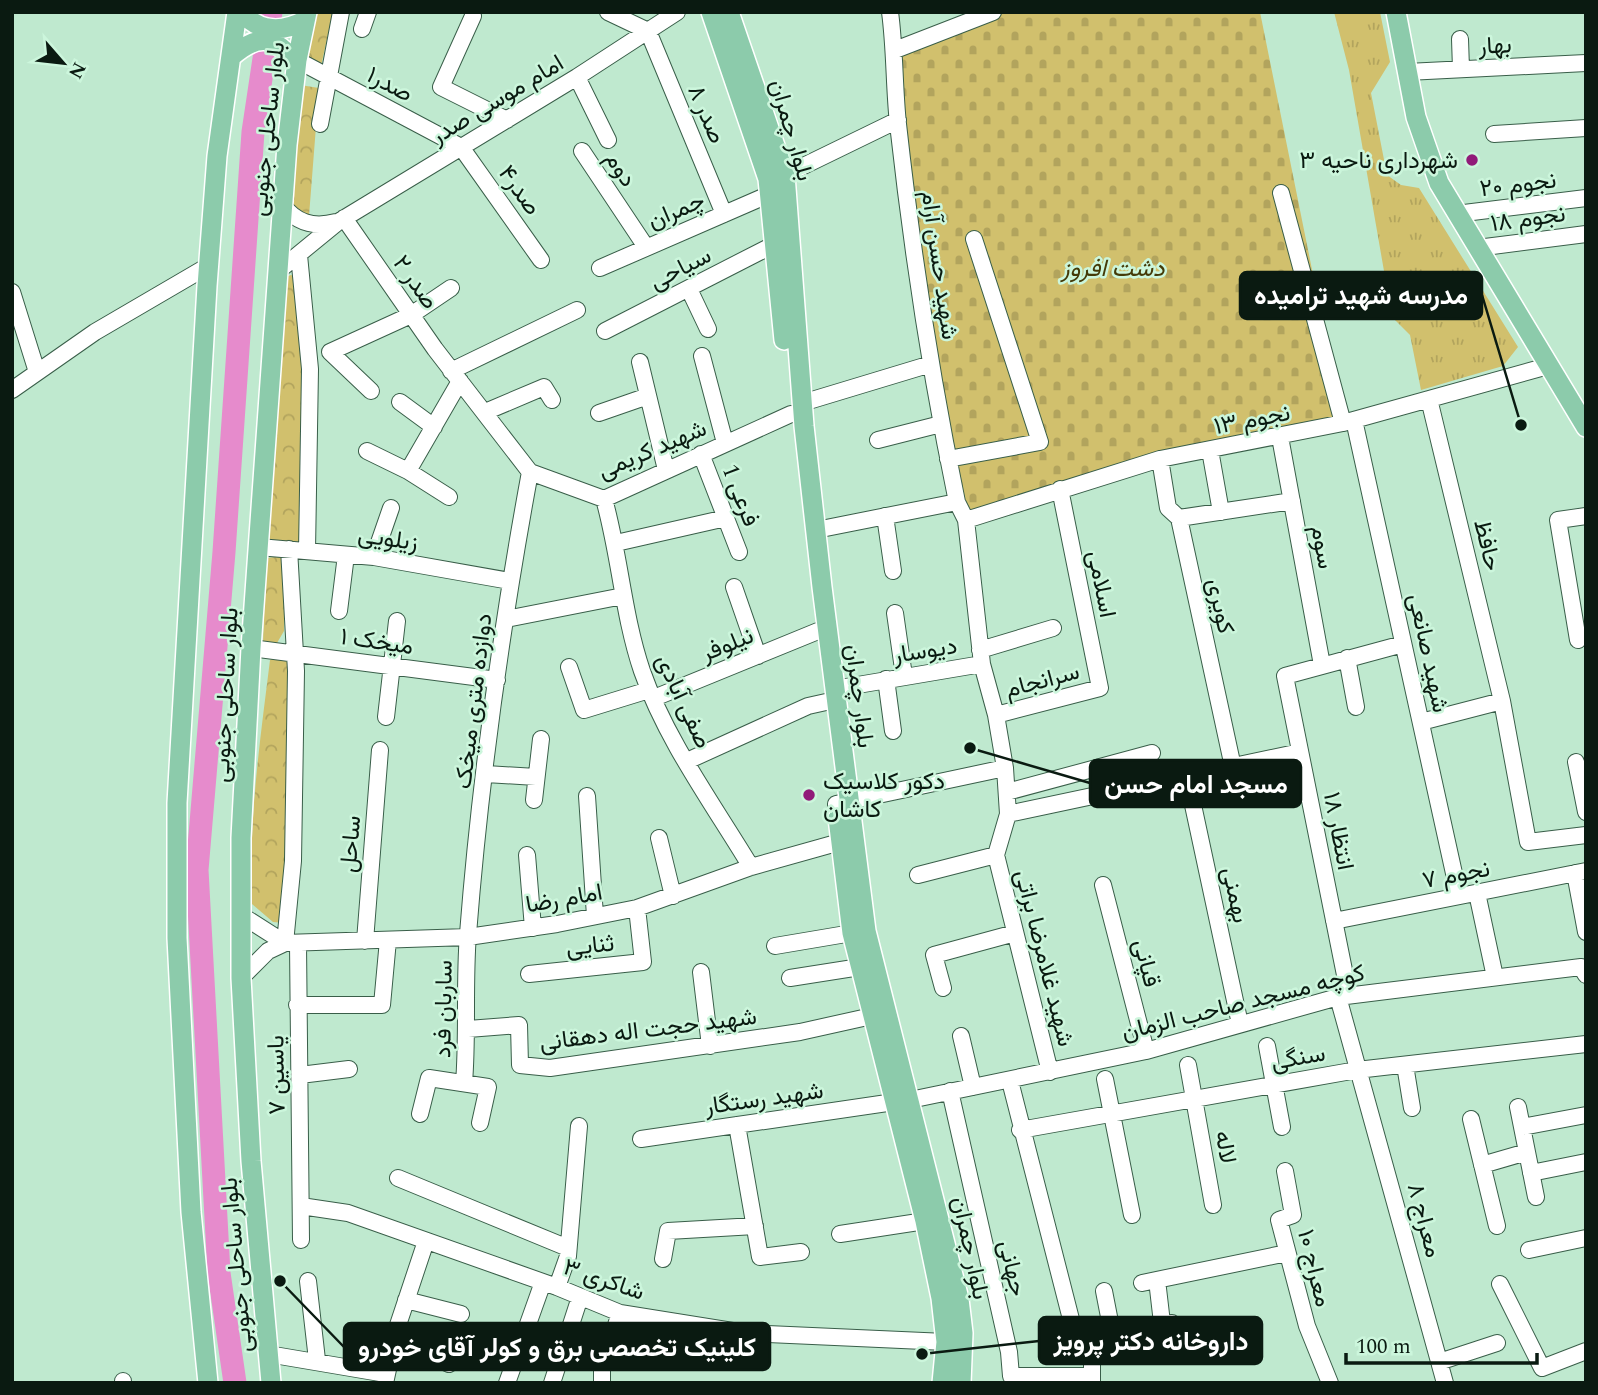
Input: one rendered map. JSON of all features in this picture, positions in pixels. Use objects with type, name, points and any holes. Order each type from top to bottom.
[{"type":"main road","name":"بلوار ساحلی جنوبی","points":[[208,1383],[191,1212],[177,938],[177,803],[208,266],[217,156],[237,12]]},
{"type":"main road","points":[[242,12],[260,26],[275,30],[290,28],[305,17]]},
{"type":"main road","points":[[1396,12],[1425,149],[1457,214],[1586,427]]},
{"type":"main road","name":"بلوار چمران","points":[[721,15],[785,175],[797,408],[818,631],[830,696]]},
{"type":"main road","name":"بلوار چمران","points":[[721,15],[770,194],[797,408],[816,530],[830,696],[843,804],[945,1321],[942,1383]]},
{"type":"main road","name":"بلوار ساحلی جنوبی","points":[[271,1383],[251,1161],[241,978],[241,838],[251,648],[282,204],[296,63],[305,17]]},
{"type":"main road","points":[[231,57],[246,43],[266,40],[285,48],[296,63]]},
{"type":"main road","name":"بلوار چمران","points":[[843,804],[841,842],[852,933],[873,1016],[902,1101],[959,1299],[963,1333],[961,1383]]},
{"type":"street","points":[[320,124],[341,12]]},
{"type":"street","points":[[362,29],[368,12]]},
{"type":"street","points":[[608,12],[648,31]]},
{"type":"street","name":"شهید حسن آرام","points":[[890,12],[895,50],[898,120],[931,364],[957,502],[966,520]]},
{"type":"street","points":[[895,50],[993,12]]},
{"type":"street","name":"امام موسی صدر","points":[[277,272],[341,220],[577,77],[672,13]]},
{"type":"street","points":[[473,16],[441,87],[507,120]]},
{"type":"street","name":"صدر ۸","points":[[648,31],[724,214]]},
{"type":"street","points":[[1460,39],[1461,69]]},
{"type":"street","name":"صدر۱","points":[[296,63],[461,147]]},
{"type":"street","name":"بهار","points":[[1407,72],[1586,63]]},
{"type":"street","points":[[577,77],[608,140]]},
{"type":"street","points":[[785,175],[898,120]]},
{"type":"street","points":[[1494,134],[1586,128]]},
{"type":"street","name":"صدر۴","points":[[461,147],[541,260]]},
{"type":"street","name":"دوم","points":[[582,151],[646,247]]},
{"type":"street","name":"شهید صانعی","points":[[1282,193],[1349,421],[1404,644],[1459,896]]},
{"type":"street","name":"چمران","points":[[600,268],[770,194]]},
{"type":"street","name":"نجوم ۲۰","points":[[1457,214],[1586,198]]},
{"type":"street","points":[[282,204],[298,220],[310,224],[341,220]]},
{"type":"street","name":"صدر ۲","points":[[341,220],[456,376]]},
{"type":"street","name":"نجوم ۱۸","points":[[1477,248],[1586,234]]},
{"type":"street","points":[[948,459],[1040,442],[974,239]]},
{"type":"street","name":"سیاحی","points":[[605,331],[775,244]]},
{"type":"street","points":[[299,255],[310,369],[307,551]]},
{"type":"street","points":[[12,390],[106,325],[208,266]]},
{"type":"street","points":[[371,391],[330,352],[411,315],[451,288]]},
{"type":"street","points":[[689,289],[708,329]]},
{"type":"street","points":[[12,292],[37,372]]},
{"type":"street","points":[[408,471],[434,427],[456,376],[577,310]]},
{"type":"street","points":[[702,356],[725,443]]},
{"type":"street","points":[[640,362],[666,470]]},
{"type":"street","name":"شهید کریمی","points":[[530,472],[604,499],[797,408],[931,364]]},
{"type":"street","name":"نجوم ۱۳","points":[[966,520],[1160,459],[1280,438],[1548,366]]},
{"type":"street","points":[[456,376],[530,472]]},
{"type":"street","points":[[485,412],[544,387],[552,400]]},
{"type":"street","points":[[599,413],[648,396]]},
{"type":"street","name":"حافظ","points":[[1429,399],[1502,701],[1528,842],[1586,835]]},
{"type":"street","points":[[400,402],[434,427]]},
{"type":"street","points":[[878,440],[941,424]]},
{"type":"street","name":"سوم","points":[[1280,438],[1322,664]]},
{"type":"street","points":[[1210,450],[1221,512]]},
{"type":"street","points":[[367,451],[408,471],[449,497]]},
{"type":"street","name":"فرعی 1","points":[[701,454],[739,552]]},
{"type":"street","name":"کویری","points":[[1160,459],[1168,508],[1179,519],[1233,767]]},
{"type":"street","name":"دوازده متری میخک","points":[[468,937],[510,582],[530,472]]},
{"type":"street","name":"اسلامی","points":[[1060,489],[1100,688]]},
{"type":"street","name":"صفی آبادی","points":[[604,499],[616,543],[623,596],[652,694],[687,761],[751,867]]},
{"type":"street","points":[[1179,519],[1292,501]]},
{"type":"street","points":[[816,530],[957,502]]},
{"type":"street","points":[[374,557],[391,508]]},
{"type":"street","points":[[885,516],[893,571]]},
{"type":"street","points":[[1578,640],[1558,520],[1586,516]]},
{"type":"street","points":[[616,543],[726,518]]},
{"type":"street","name":"شهید غلامرضا براتی","points":[[966,520],[981,657],[996,715],[1007,792],[1008,814],[996,855],[1050,1072]]},
{"type":"street","name":"زیلویی","points":[[259,547],[374,557],[510,582]]},
{"type":"street","name":"یاسین ۷","points":[[289,549],[296,671],[292,944],[298,1005],[301,1240]]},
{"type":"street","points":[[339,611],[346,555]]},
{"type":"street","points":[[734,587],[758,656]]},
{"type":"street","points":[[506,619],[623,596]]},
{"type":"street","points":[[895,613],[904,676]]},
{"type":"street","points":[[386,717],[397,621]]},
{"type":"street","name":"دیوسار","points":[[687,761],[830,696],[886,679],[981,657],[1053,628]]},
{"type":"street","name":"نیلوفر","points":[[569,667],[584,710],[652,694],[818,631]]},
{"type":"street","points":[[1322,664],[1404,644]]},
{"type":"street","name":"میخک ۱","points":[[251,648],[497,680]]},
{"type":"street","points":[[1347,658],[1356,707]]},
{"type":"street","name":"انتظار ۱۸","points":[[1322,664],[1285,676],[1334,921],[1344,996]]},
{"type":"street","points":[[886,679],[893,731]]},
{"type":"street","name":"سرانجام","points":[[996,715],[1100,688]]},
{"type":"street","points":[[1421,722],[1502,701]]},
{"type":"street","points":[[534,800],[541,739]]},
{"type":"street","name":"ساحل","points":[[365,941],[380,750]]},
{"type":"street","points":[[1008,814],[1300,752]]},
{"type":"street","points":[[1007,792],[1152,753]]},
{"type":"street","points":[[1576,762],[1586,812]]},
{"type":"street","points":[[843,804],[1004,768]]},
{"type":"street","points":[[486,774],[537,777]]},
{"type":"street","name":"بهمنی","points":[[1186,777],[1240,1024]]},
{"type":"street","points":[[587,796],[594,916]]},
{"type":"street","points":[[659,838],[673,896]]},
{"type":"street","name":"امام رضا","points":[[292,944],[468,937],[533,928],[637,908],[751,867],[841,842]]},
{"type":"street","points":[[527,855],[533,928]]},
{"type":"street","points":[[918,875],[996,855]]},
{"type":"street","points":[[1581,872],[1586,932]]},
{"type":"street","name":"نجوم ۷","points":[[1334,921],[1581,872]]},
{"type":"street","name":"قپانی","points":[[1103,885],[1146,1051]]},
{"type":"street","points":[[1477,893],[1495,977]]},
{"type":"street","name":"ثنایی","points":[[529,974],[643,962],[637,908]]},
{"type":"street","points":[[241,915],[292,944]]},
{"type":"street","points":[[775,946],[852,933]]},
{"type":"street","points":[[943,988],[934,956],[1015,933]]},
{"type":"street","name":"ساربان فرد","points":[[464,1083],[468,1029],[468,937]]},
{"type":"street","points":[[298,1005],[382,1005],[388,940]]},
{"type":"street","points":[[241,978],[255,961],[292,944]]},
{"type":"street","points":[[790,978],[860,967]]},
{"type":"street","name":"کوچه مسجد صاحب الزمان","points":[[902,1101],[1146,1051],[1344,996],[1581,967],[1586,975]]},
{"type":"street","points":[[701,972],[709,1046]]},
{"type":"street","name":"معراج ۸","points":[[1344,996],[1357,1070],[1445,1383]]},
{"type":"street","name":"شهید حجت اله دهقانی","points":[[468,1029],[519,1025],[520,1065],[538,1068],[571,1067],[800,1032],[873,1016]]},
{"type":"street","points":[[961,1036],[973,1087]]},
{"type":"street","name":"سنگی","points":[[1020,1130],[1193,1097],[1357,1070],[1586,1044]]},
{"type":"street","points":[[1267,1046],[1282,1128]]},
{"type":"street","name":"لاله","points":[[1188,1065],[1213,1205]]},
{"type":"street","points":[[1405,1065],[1412,1108]]},
{"type":"street","points":[[300,1075],[349,1069]]},
{"type":"street","points":[[420,1114],[429,1078],[464,1083],[488,1087],[480,1123]]},
{"type":"street","points":[[1105,1079],[1132,1215]]},
{"type":"street","points":[[1010,1081],[1020,1130],[1073,1327],[1092,1329],[1171,1323],[1174,1348]]},
{"type":"street","name":"جهانی","points":[[950,1091],[1009,1352],[1011,1376],[1092,1379]]},
{"type":"street","name":"شهید رستگار","points":[[641,1139],[902,1101]]},
{"type":"street","points":[[1518,1107],[1536,1197]]},
{"type":"street","points":[[1522,1127],[1586,1115]]},
{"type":"street","points":[[1471,1119],[1497,1226]]},
{"type":"street","points":[[737,1125],[760,1257],[802,1252]]},
{"type":"street","points":[[507,1383],[568,1248],[579,1126]]},
{"type":"street","points":[[1482,1165],[1527,1152]]},
{"type":"street","points":[[1531,1173],[1586,1163]]},
{"type":"street","name":"معراج ۱۰","points":[[1285,1171],[1293,1215],[1279,1220],[1307,1326],[1330,1383]]},
{"type":"street","points":[[398,1178],[568,1248]]},
{"type":"street","name":"شاکری ۳","points":[[301,1206],[348,1213],[550,1285],[620,1313],[745,1333],[946,1342]]},
{"type":"street","points":[[840,1234],[925,1221]]},
{"type":"street","points":[[663,1259],[668,1231],[755,1226]]},
{"type":"street","points":[[1529,1250],[1586,1237]]},
{"type":"street","points":[[268,1354],[317,1360],[385,1378],[394,1339],[426,1241]]},
{"type":"street","points":[[1162,1323],[1149,1282],[1287,1252]]},
{"type":"street","points":[[307,1281],[317,1360]]},
{"type":"street","points":[[1500,1284],[1542,1368],[1586,1351]]},
{"type":"street","points":[[1104,1291],[1111,1327]]},
{"type":"street","points":[[552,1383],[580,1297]]},
{"type":"street","points":[[406,1300],[461,1314]]},
{"type":"street","points":[[602,1383],[602,1367],[620,1313]]},
{"type":"street","points":[[1092,1329],[1092,1379]]},
{"type":"street","points":[[394,1339],[449,1364]]},
{"type":"street","points":[[1439,1362],[1497,1343]]},
{"type":"green space","points":[[314,12],[333,12],[319,75],[302,68]]},
{"type":"green space","name":"دشت افروز","points":[[1002,12],[1260,12],[1343,423],[1160,459],[966,520],[941,424],[895,50]]},
{"type":"green space","points":[[1334,12],[1380,12],[1390,62],[1371,93],[1387,175],[1401,185],[1419,188],[1518,347],[1503,366],[1421,390],[1410,335],[1392,317],[1349,70]]},
{"type":"green space","points":[[300,85],[319,88],[309,216],[290,204]]},
{"type":"green space","points":[[285,277],[296,277],[303,368],[301,544],[268,541]]},
{"type":"green space","points":[[285,556],[284,631],[277,643],[263,643],[266,558]]},
{"type":"green space","points":[[275,657],[294,664],[284,923],[273,922],[252,904],[256,782],[270,660]]},
{"type":"waterway","points":[[235,1383],[219,1273],[197,870],[224,552],[253,132],[271,12]]},
{"type":"place","name":"شهرداری ناحیه ۳","points":[[1472,160]]},
{"type":"place","name":"مدرسه شهید ترامیده","points":[[1521,425]]},
{"type":"place","name":"مسجد امام حسن","points":[[970,748]]},
{"type":"place","name":"دکور کلاسیک کاشان","points":[[809,795]]},
{"type":"place","name":"کلینیک تخصصی برق و کولر آقای خودرو","points":[[280,1281]]},
{"type":"place","name":"داروخانه دکتر پرویز","points":[[922,1354]]}]
